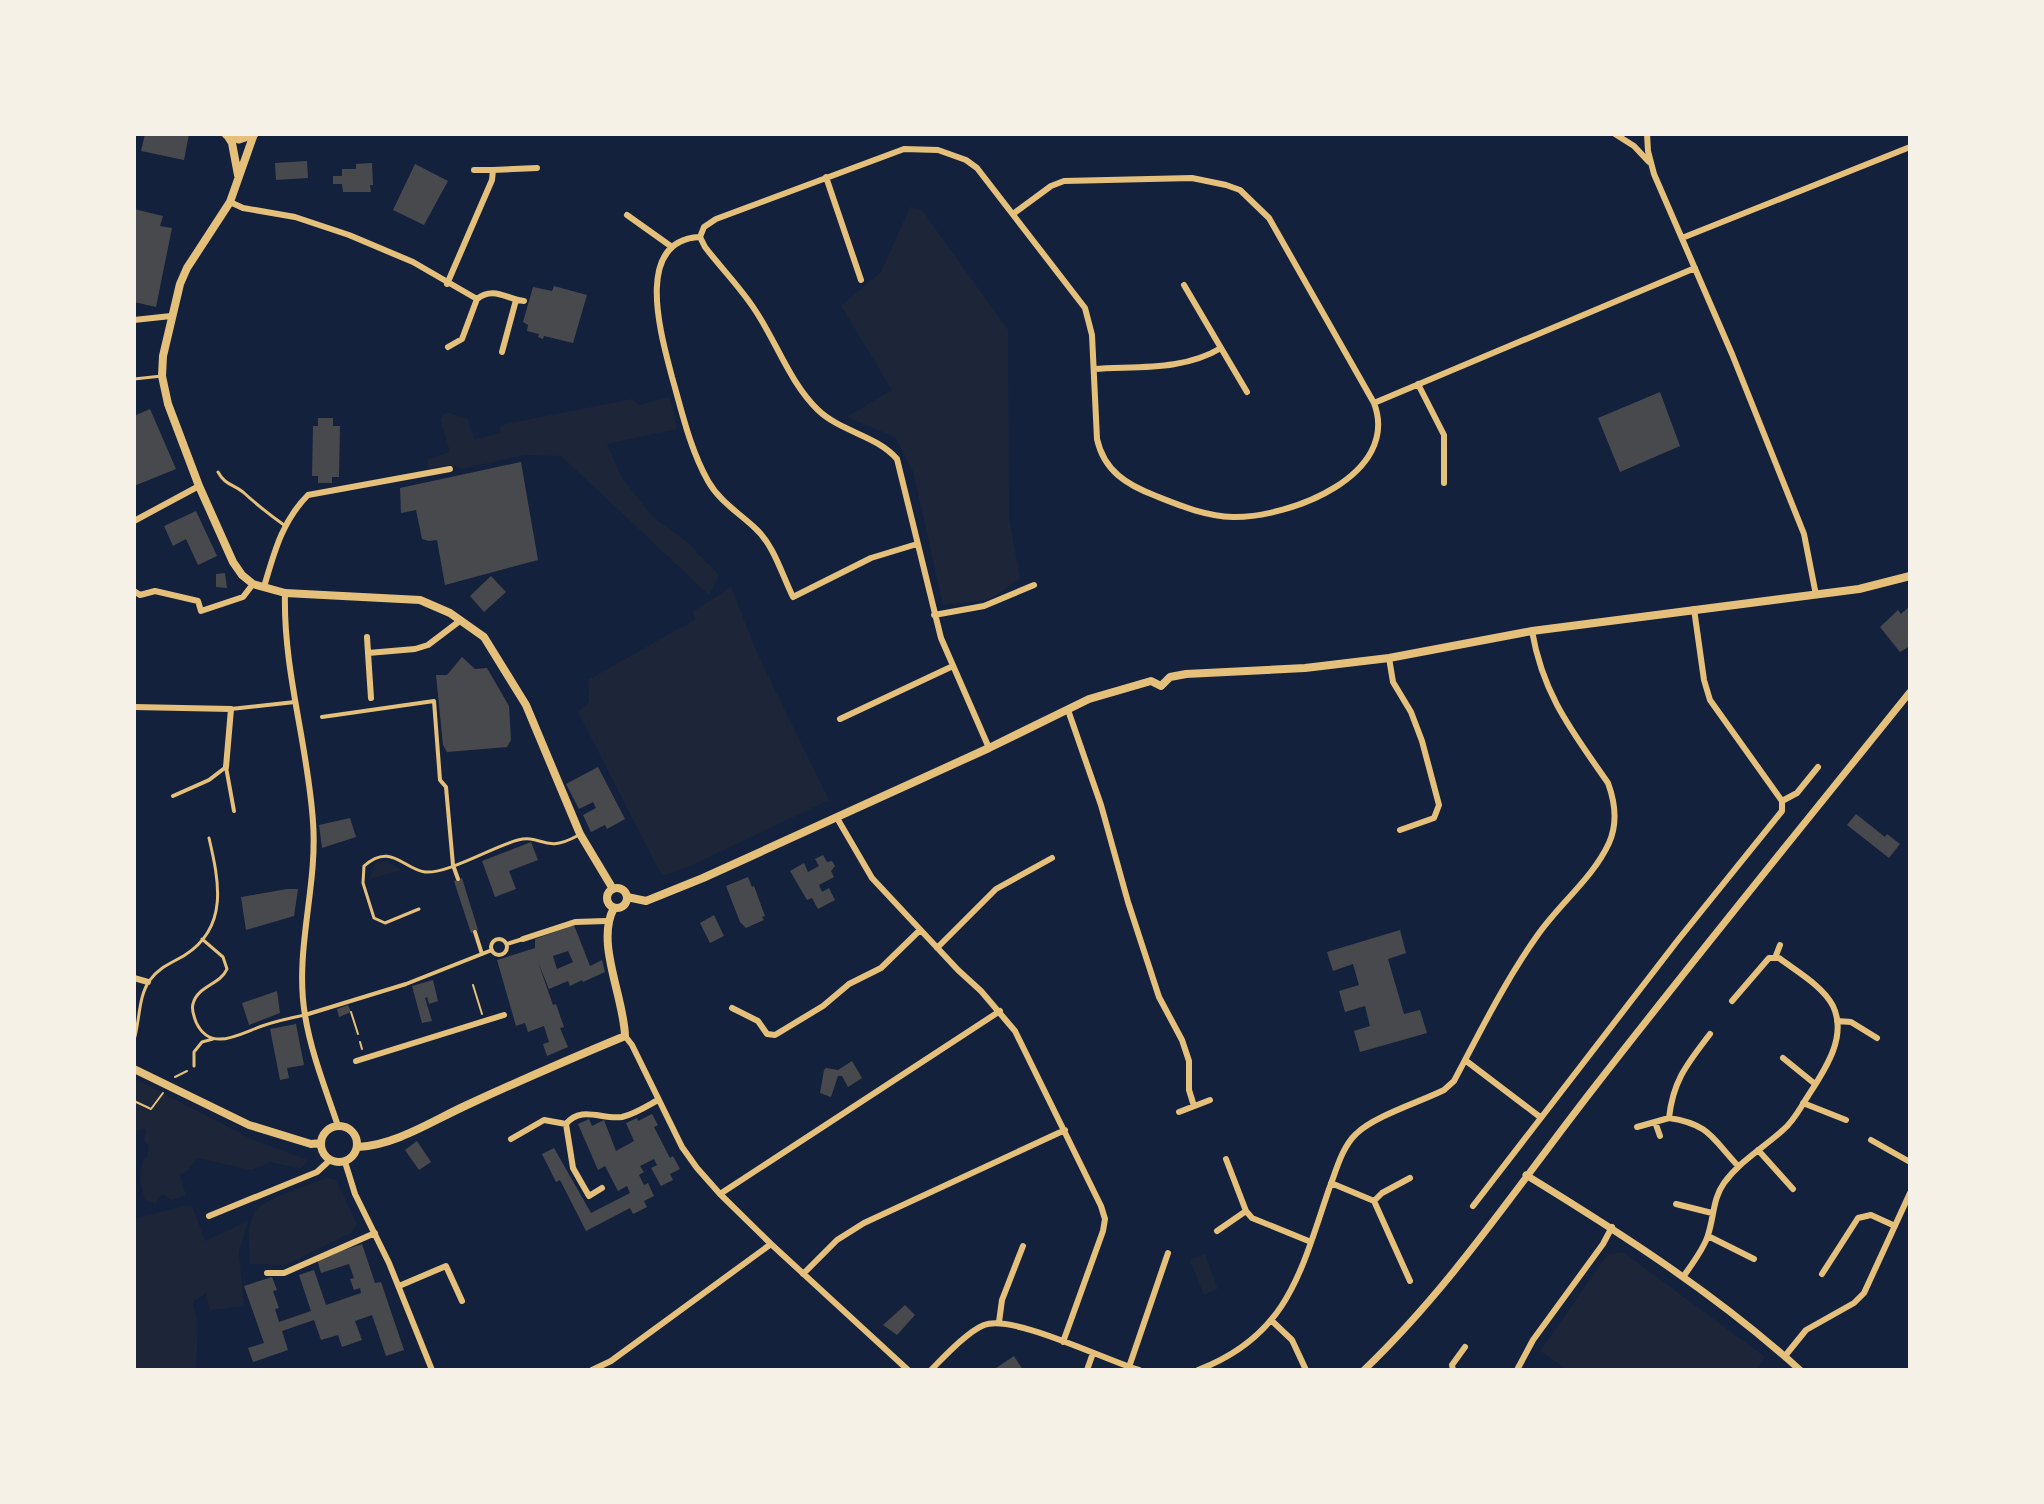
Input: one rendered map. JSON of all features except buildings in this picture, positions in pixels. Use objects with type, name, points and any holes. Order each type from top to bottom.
[{"type":"main road","points":[[226,134],[239,139],[254,134]]},
{"type":"main road","points":[[226,134],[232,143],[238,175]]},
{"type":"main road","points":[[254,134],[230,202],[187,268],[171,316],[162,376],[168,404],[199,486],[233,562],[253,584],[285,593],[420,600],[436,605],[484,637],[526,705],[580,834],[613,889]]},
{"type":"main road","points":[[614,908],[607,899],[613,889],[623,890],[627,897],[646,901],[837,818],[1089,699],[1151,681],[1161,686],[1170,677],[1186,674],[1305,668],[1389,658],[1532,631],[1859,589],[1910,576]]},
{"type":"main road","points":[[614,908],[622,907],[627,897]]},
{"type":"main road","points":[[358,1147],[371,1146],[430,1124],[625,1036],[625,1020],[606,937],[606,921],[614,908]]},
{"type":"main road","points":[[134,1069],[249,1125],[311,1144],[321,1143]]},
{"type":"main road","points":[[338,1126],[352,1131],[358,1147],[354,1156],[345,1162],[330,1160],[323,1153],[321,1143],[327,1130],[338,1126]]},
{"type":"street","points":[[1615,134],[1634,146],[1651,165]]},
{"type":"street","points":[[1647,134],[1651,165],[1804,534],[1816,595]]},
{"type":"street","points":[[1682,238],[1910,147]]},
{"type":"street","points":[[989,748],[941,638],[897,459],[887,448],[840,426],[820,412],[804,394],[755,310],[705,247],[700,237],[704,227],[716,219],[904,149],[938,150],[977,168],[1085,308],[1092,335],[1100,453],[1125,481],[1208,514],[1247,516],[1308,503],[1322,495],[1363,463],[1375,447],[1379,433],[1379,416],[1374,403],[1269,218],[1240,190],[1192,178],[1064,181],[1051,186],[1013,214]]},
{"type":"street","points":[[474,170],[537,168]]},
{"type":"street","points":[[447,284],[492,180],[493,170]]},
{"type":"street","points":[[826,177],[861,280]]},
{"type":"street","points":[[230,202],[243,208],[295,217],[349,235],[413,262],[477,299]]},
{"type":"street","points":[[627,215],[672,247]]},
{"type":"street","points":[[700,237],[689,237],[672,247],[663,261],[658,278],[656,314],[691,442],[704,474],[724,504],[756,528],[766,541],[793,597],[871,558],[917,544]]},
{"type":"street","points":[[1374,403],[1695,268]]},
{"type":"street","points":[[1184,285],[1247,392]]},
{"type":"street","points":[[448,347],[462,339],[477,299],[483,294],[501,292],[520,301],[502,352]]},
{"type":"street","points":[[134,320],[171,316]]},
{"type":"street","points":[[1094,369],[1184,364],[1221,348]]},
{"type":"street","points":[[1418,384],[1444,435],[1444,483]]},
{"type":"street","points":[[264,587],[284,525],[308,495],[450,469]]},
{"type":"street","points":[[134,521],[199,486]]},
{"type":"street","points":[[134,591],[140,595],[155,591],[186,597],[198,601],[201,611],[243,597],[253,584]]},
{"type":"street","points":[[934,615],[984,606],[1034,585]]},
{"type":"street","points":[[285,593],[288,657],[301,720],[315,848],[304,938],[305,1015],[338,1126]]},
{"type":"street","points":[[1473,1206],[1782,811],[1782,801],[1710,700],[1704,680],[1694,609]]},
{"type":"street","points":[[368,653],[428,645],[461,620]]},
{"type":"street","points":[[1198,1370],[1252,1341],[1272,1321],[1294,1285],[1331,1183],[1354,1134],[1444,1090],[1454,1081],[1536,937],[1598,861],[1608,844],[1614,823],[1613,796],[1608,783],[1551,698],[1541,675],[1532,631]]},
{"type":"street","points":[[367,637],[371,698]]},
{"type":"street","points":[[1389,658],[1393,682],[1411,712],[1422,741],[1439,805],[1434,818],[1400,830]]},
{"type":"street","points":[[840,719],[953,666]]},
{"type":"street","points":[[1364,1370],[1400,1336],[1458,1265],[1647,1020],[1910,692]]},
{"type":"street","points":[[322,717],[434,701],[440,780],[446,787],[453,865],[458,879]]},
{"type":"street","points":[[134,707],[231,709],[295,702]]},
{"type":"street","points":[[231,709],[226,767],[234,811]]},
{"type":"street","points":[[1068,710],[1101,805],[1159,997],[1182,1040],[1189,1061],[1189,1090],[1194,1106]]},
{"type":"street","points":[[173,796],[209,780],[226,767]]},
{"type":"street","points":[[1782,801],[1797,793],[1818,767]]},
{"type":"street","points":[[837,818],[872,878],[1000,1011],[1015,1031],[1087,1174],[1105,1219],[1063,1342]]},
{"type":"street","points":[[937,948],[996,889],[1052,858]]},
{"type":"street","points":[[507,944],[575,922],[606,921]]},
{"type":"street","points":[[732,1008],[758,1021],[767,1034],[775,1035],[823,1006],[849,984],[881,968],[920,930]]},
{"type":"street","points":[[475,932],[482,954]]},
{"type":"street","points":[[492,950],[494,941],[500,939],[507,944]]},
{"type":"street","points":[[492,950],[499,955],[505,953],[507,944]]},
{"type":"street","points":[[1775,958],[1780,945]]},
{"type":"street","points":[[305,1015],[406,984],[492,950]]},
{"type":"street","points":[[1683,1277],[1708,1236],[1722,1186],[1738,1166],[1784,1129],[1827,1067],[1835,1042],[1837,1021],[1833,1006],[1822,992],[1779,958],[1769,958],[1732,1001]]},
{"type":"street","points":[[134,978],[148,982]]},
{"type":"street","points":[[720,1194],[1000,1011]]},
{"type":"street","points":[[356,1061],[504,1015]]},
{"type":"street","points":[[1837,1021],[1851,1022],[1877,1038]]},
{"type":"street","points":[[1669,1118],[1671,1096],[1678,1078],[1710,1034]]},
{"type":"street","points":[[625,1036],[682,1147],[720,1194],[908,1370]]},
{"type":"street","points":[[1783,1058],[1815,1084]]},
{"type":"street","points":[[1465,1060],[1540,1117]]},
{"type":"street","points":[[566,1124],[575,1116],[586,1113],[620,1117],[658,1100]]},
{"type":"street","points":[[1179,1112],[1210,1100]]},
{"type":"street","points":[[1803,1103],[1846,1120]]},
{"type":"street","points":[[1637,1127],[1669,1118],[1700,1125],[1738,1166]]},
{"type":"street","points":[[511,1139],[544,1120],[566,1124]]},
{"type":"street","points":[[1655,1122],[1660,1136]]},
{"type":"street","points":[[566,1124],[573,1168],[589,1196],[602,1188]]},
{"type":"street","points":[[803,1274],[837,1240],[864,1223],[1065,1130]]},
{"type":"street","points":[[1871,1140],[1910,1162]]},
{"type":"street","points":[[1758,1150],[1793,1189]]},
{"type":"street","points":[[1226,1159],[1246,1211],[1252,1218],[1311,1242]]},
{"type":"street","points":[[209,1216],[317,1172],[330,1160]]},
{"type":"street","points":[[345,1162],[355,1194],[399,1286],[432,1370]]},
{"type":"street","points":[[1526,1175],[1612,1227],[1683,1277],[1800,1370]]},
{"type":"street","points":[[1374,1201],[1382,1193],[1410,1178]]},
{"type":"street","points":[[1331,1183],[1374,1201],[1410,1281]]},
{"type":"street","points":[[1785,1356],[1806,1330],[1854,1303],[1864,1293],[1910,1193]]},
{"type":"street","points":[[1676,1204],[1712,1213]]},
{"type":"street","points":[[1217,1231],[1246,1211]]},
{"type":"street","points":[[1822,1274],[1858,1218],[1871,1215],[1895,1226]]},
{"type":"street","points":[[1517,1370],[1533,1340],[1612,1227]]},
{"type":"street","points":[[267,1273],[284,1273],[375,1233]]},
{"type":"street","points":[[1708,1236],[1754,1259]]},
{"type":"street","points":[[592,1370],[611,1361],[771,1244]]},
{"type":"street","points":[[999,1322],[1002,1300],[1023,1246]]},
{"type":"street","points":[[1129,1367],[1168,1253]]},
{"type":"street","points":[[399,1286],[446,1266],[462,1301]]},
{"type":"street","points":[[1272,1321],[1292,1340],[1306,1370]]},
{"type":"street","points":[[931,1370],[983,1325],[999,1322],[1139,1370]]},
{"type":"street","points":[[1453,1370],[1452,1365],[1465,1347]]},
{"type":"street","points":[[1087,1370],[1093,1353]]},
{"type":"lane","points":[[134,379],[162,376]]},
{"type":"lane","points":[[218,472],[227,484],[240,489],[284,525]]},
{"type":"lane","points":[[419,909],[385,923],[374,918],[362,874],[367,862],[387,856],[426,872],[521,839],[550,846],[580,834]]},
{"type":"lane","points":[[134,1040],[148,982],[156,972],[184,955],[202,939],[214,918],[220,890],[209,838]]},
{"type":"lane","points":[[202,939],[223,957],[227,969],[222,978],[198,994],[193,1003],[198,1027],[213,1039]]},
{"type":"lane","points":[[194,1066],[194,1052],[202,1042],[238,1037],[276,1021],[305,1015]]},
{"type":"path","points":[[473,985],[484,1021]]},
{"type":"path","points":[[351,1012],[358,1034]]},
{"type":"path","points":[[174,1078],[194,1066]]},
{"type":"path","points":[[134,1101],[151,1109],[165,1090]]},
{"type":"shaded area","points":[[910,207],[922,210],[1008,330],[1009,517],[1020,578],[990,599],[943,605],[913,471],[895,437],[847,417],[892,390],[841,306],[881,272]]},
{"type":"shaded area","points":[[670,397],[677,429],[607,444],[622,478],[654,518],[686,541],[719,575],[709,595],[561,456],[525,455],[462,469],[452,465],[428,469],[428,459],[450,452],[440,418],[447,412],[468,419],[474,440],[500,433],[501,425],[632,399],[639,405]]},
{"type":"shaded area","points":[[731,587],[758,655],[829,800],[688,867],[662,876],[578,712],[589,702],[588,680],[696,619],[692,612]]},
{"type":"shaded area","points":[[386,861],[402,870],[369,879],[376,863]]},
{"type":"shaded area","points":[[134,1078],[253,1140],[308,1160],[301,1169],[271,1162],[251,1170],[198,1158],[187,1171],[180,1174],[186,1195],[172,1200],[162,1194],[155,1204],[145,1200],[140,1182],[143,1159],[147,1157],[149,1146],[144,1141],[146,1129],[134,1131]]},
{"type":"shaded area","points":[[327,1178],[336,1180],[357,1224],[351,1233],[285,1265],[250,1264],[250,1225],[258,1208],[287,1192]]},
{"type":"shaded area","points":[[192,1206],[205,1241],[248,1221],[239,1252],[244,1306],[210,1310],[206,1293],[193,1302],[198,1324],[196,1370],[134,1370],[134,1219]]},
{"type":"shaded area","points":[[1623,1252],[1765,1357],[1756,1370],[1568,1370],[1540,1351],[1608,1254]]},
{"type":"shaded area","points":[[1205,1254],[1218,1289],[1204,1295],[1190,1260]]}]
